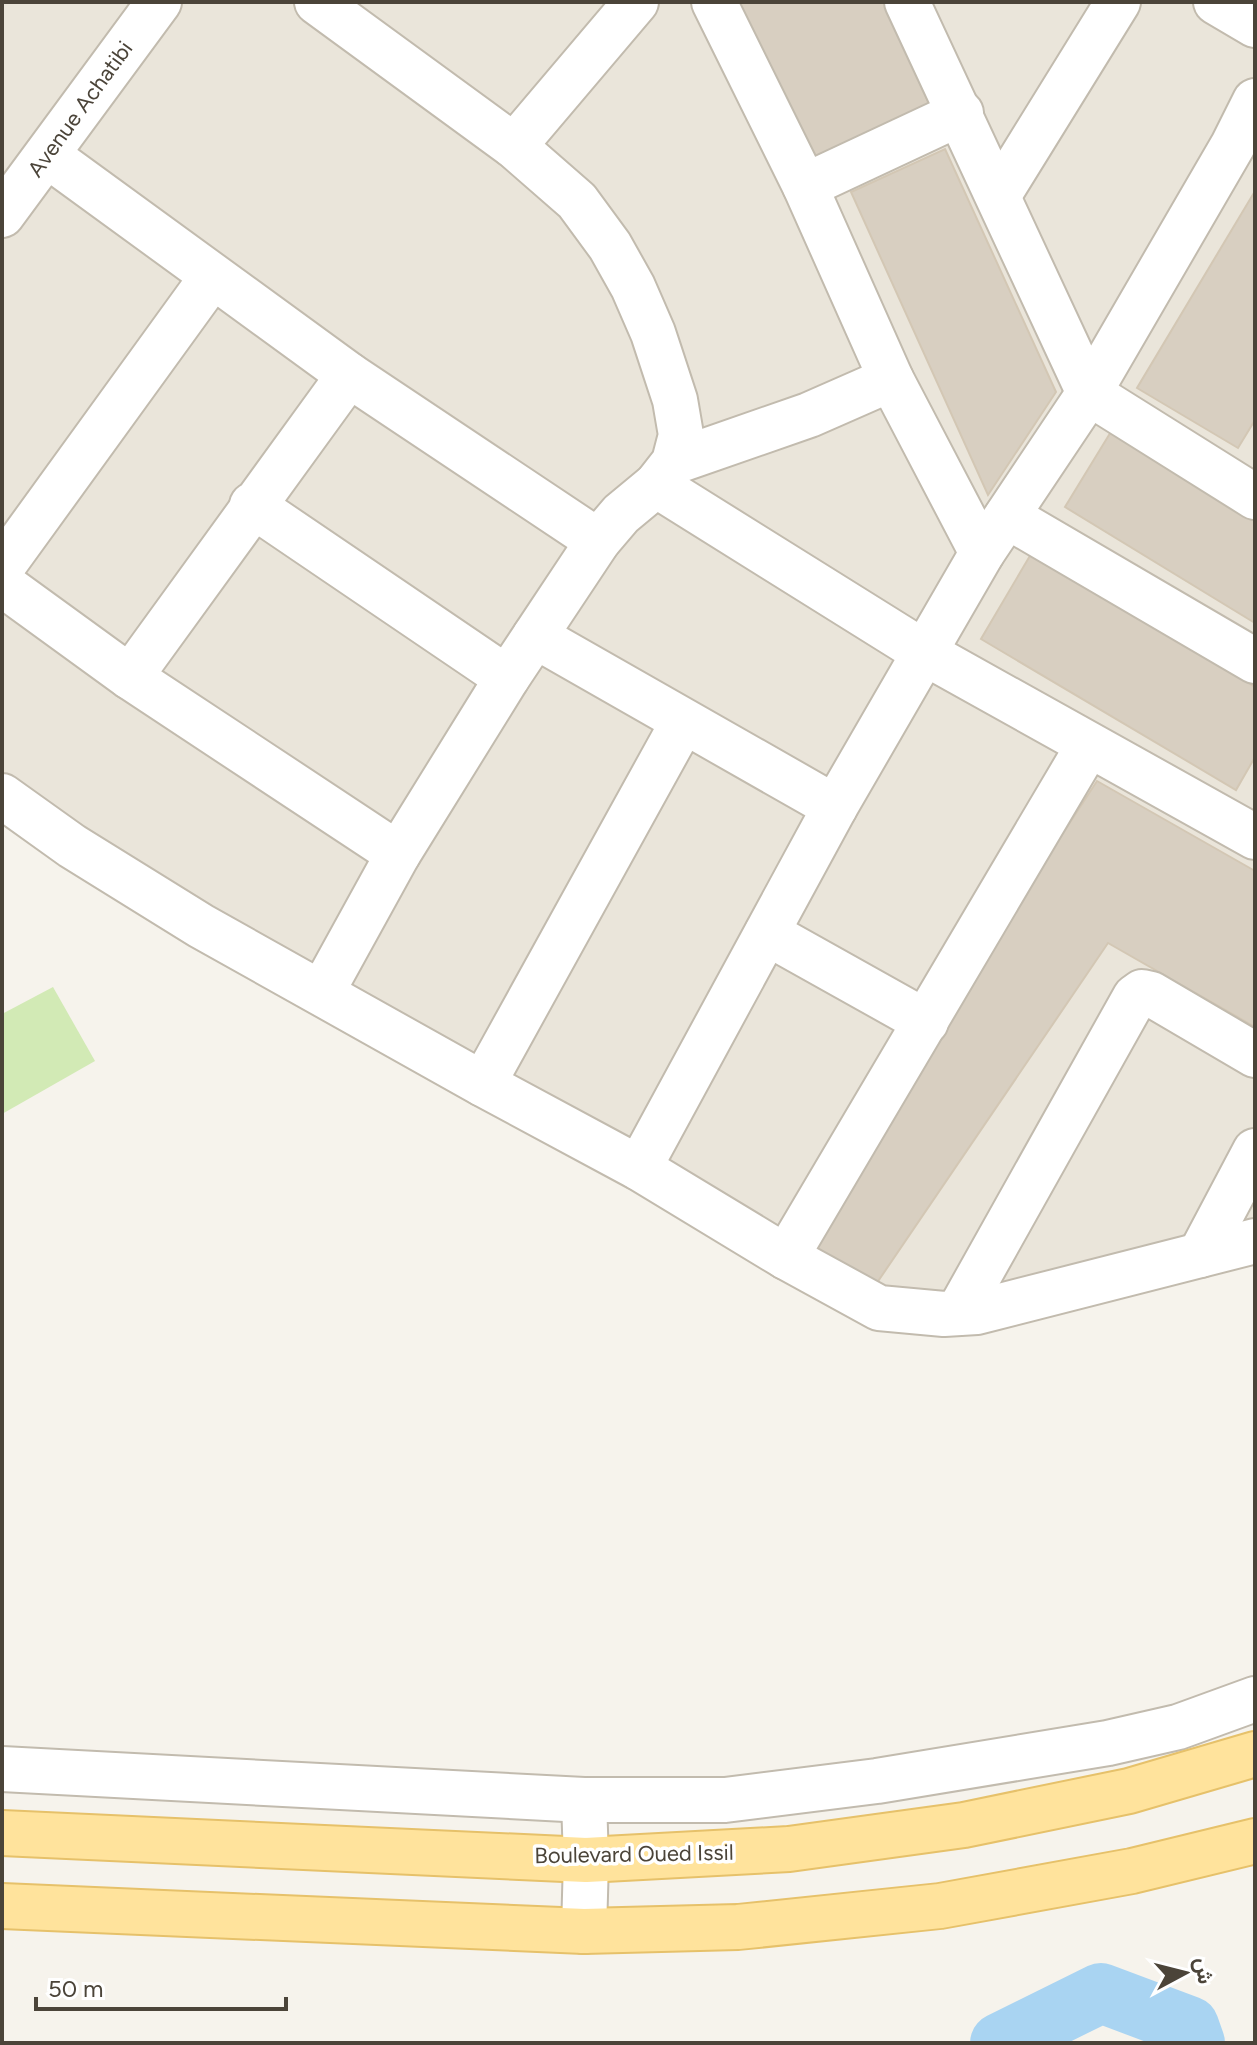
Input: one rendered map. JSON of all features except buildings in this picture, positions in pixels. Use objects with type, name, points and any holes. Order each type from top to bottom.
[{"type":"main road","name":"Boulevard Oued Issil","points":[[2,1833],[586,1860],[789,1849],[964,1825],[1129,1791],[1255,1754]]},
{"type":"main road","points":[[2,1906],[584,1931],[738,1927],[940,1906],[1132,1871],[1255,1841]]},
{"type":"street","name":"Avenue Achatibi","points":[[7,196],[47,155],[159,2]]},
{"type":"street","points":[[317,2],[514,146],[577,201],[610,246],[633,287],[653,333],[675,400],[681,435],[665,474]]},
{"type":"street","points":[[514,146],[636,2]]},
{"type":"street","points":[[714,2],[805,186],[891,379],[982,553]]},
{"type":"street","points":[[907,2],[1089,393],[1254,494]]},
{"type":"street","points":[[998,196],[1118,2]]},
{"type":"street","points":[[1216,2],[1255,25]]},
{"type":"street","points":[[639,1168],[835,807],[982,553],[1244,152],[1255,101]]},
{"type":"street","points":[[805,186],[961,113]]},
{"type":"street","points":[[47,155],[349,375],[598,541]]},
{"type":"street","points":[[2,567],[212,277]]},
{"type":"street","points":[[130,677],[349,375]]},
{"type":"street","points":[[322,992],[398,854],[507,678],[598,541],[621,514],[665,474],[891,379]]},
{"type":"street","points":[[665,474],[925,653],[1088,746],[1252,828]]},
{"type":"street","points":[[252,505],[507,678]]},
{"type":"street","points":[[1007,516],[1255,661]]},
{"type":"street","points":[[2,584],[130,677],[398,854]]},
{"type":"street","points":[[535,636],[835,807]]},
{"type":"street","points":[[483,1084],[683,722]]},
{"type":"street","points":[[786,1257],[1088,746]]},
{"type":"street","points":[[2,796],[72,846],[201,926],[639,1168],[786,1257],[879,1308],[944,1314],[977,1312],[1255,1241]]},
{"type":"street","points":[[767,933],[926,1022]]},
{"type":"street","points":[[958,1313],[1135,997],[1142,992],[1151,994],[1255,1055]]},
{"type":"street","points":[[1200,1255],[1255,1151]]},
{"type":"street","points":[[2,1769],[584,1800],[725,1800],[877,1781],[1108,1743],[1178,1727],[1255,1699]]},
{"type":"street","points":[[584,1800],[584,1931]]},
{"type":"shaded area","points":[[2,2],[1255,2],[1255,1237],[909,1322],[2,795]]},
{"type":"green space","points":[[53,987],[95,1061],[2,1114],[2,1014]]},
{"type":"waterway","points":[[1000,2043],[1101,1993],[1189,2026],[1195,2043]]}]
